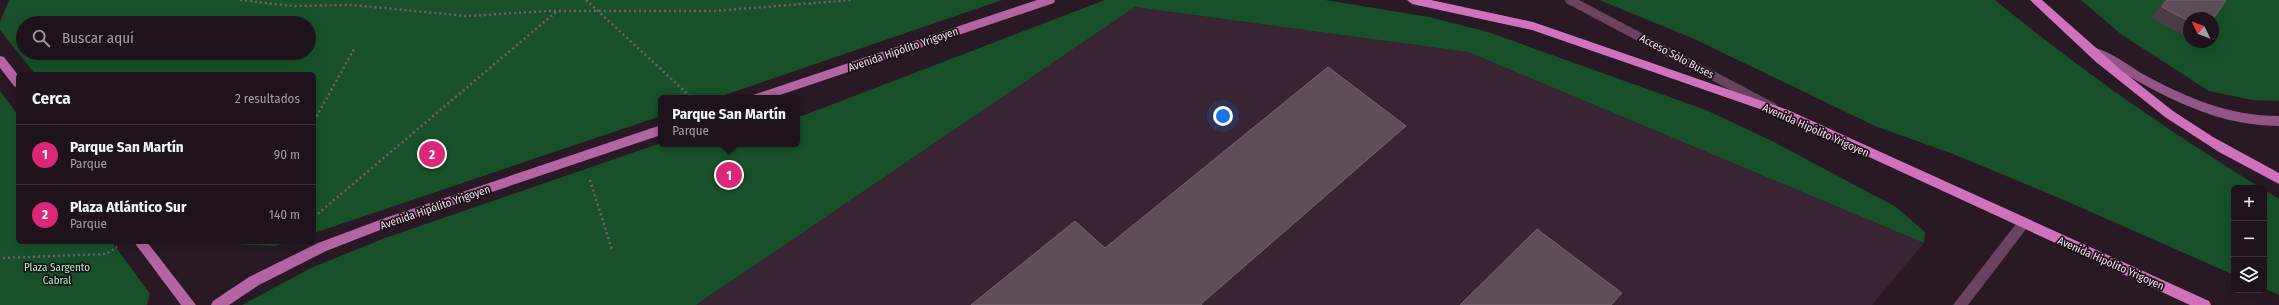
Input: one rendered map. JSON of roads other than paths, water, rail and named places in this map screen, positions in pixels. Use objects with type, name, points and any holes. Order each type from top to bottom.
[{"type":"highway","name":"Avenida Hipólito Yrigoyen","points":[[1412,0],[1473,11],[1533,26],[1784,113],[2023,224],[2204,305]]},
{"type":"highway","points":[[2035,0],[2085,46],[2170,115],[2237,157],[2279,179]]},
{"type":"main road","name":"Avenida Hipólito Yrigoyen","points":[[766,95],[1050,0]]},
{"type":"main road","points":[[0,60],[16,80]]},
{"type":"main road","name":"Avenida Hipólito Yrigoyen","points":[[218,305],[254,281],[322,247],[385,223],[658,131]]},
{"type":"main road","points":[[142,244],[189,305]]},
{"type":"street","name":"Acceso Sólo Buses","points":[[1570,0],[1784,113]]},
{"type":"street","points":[[2085,46],[2157,87],[2195,104],[2228,115],[2262,123],[2279,121]]},
{"type":"street","points":[[1960,305],[2023,224]]},
{"type":"place","name":"Plaza Atlántico Sur","points":[[432,154]]},
{"type":"place","name":"Parque San Martín","points":[[729,175]]},
{"type":"park label","name":"Plaza Sargento Cabral","points":[[57,273]]}]
